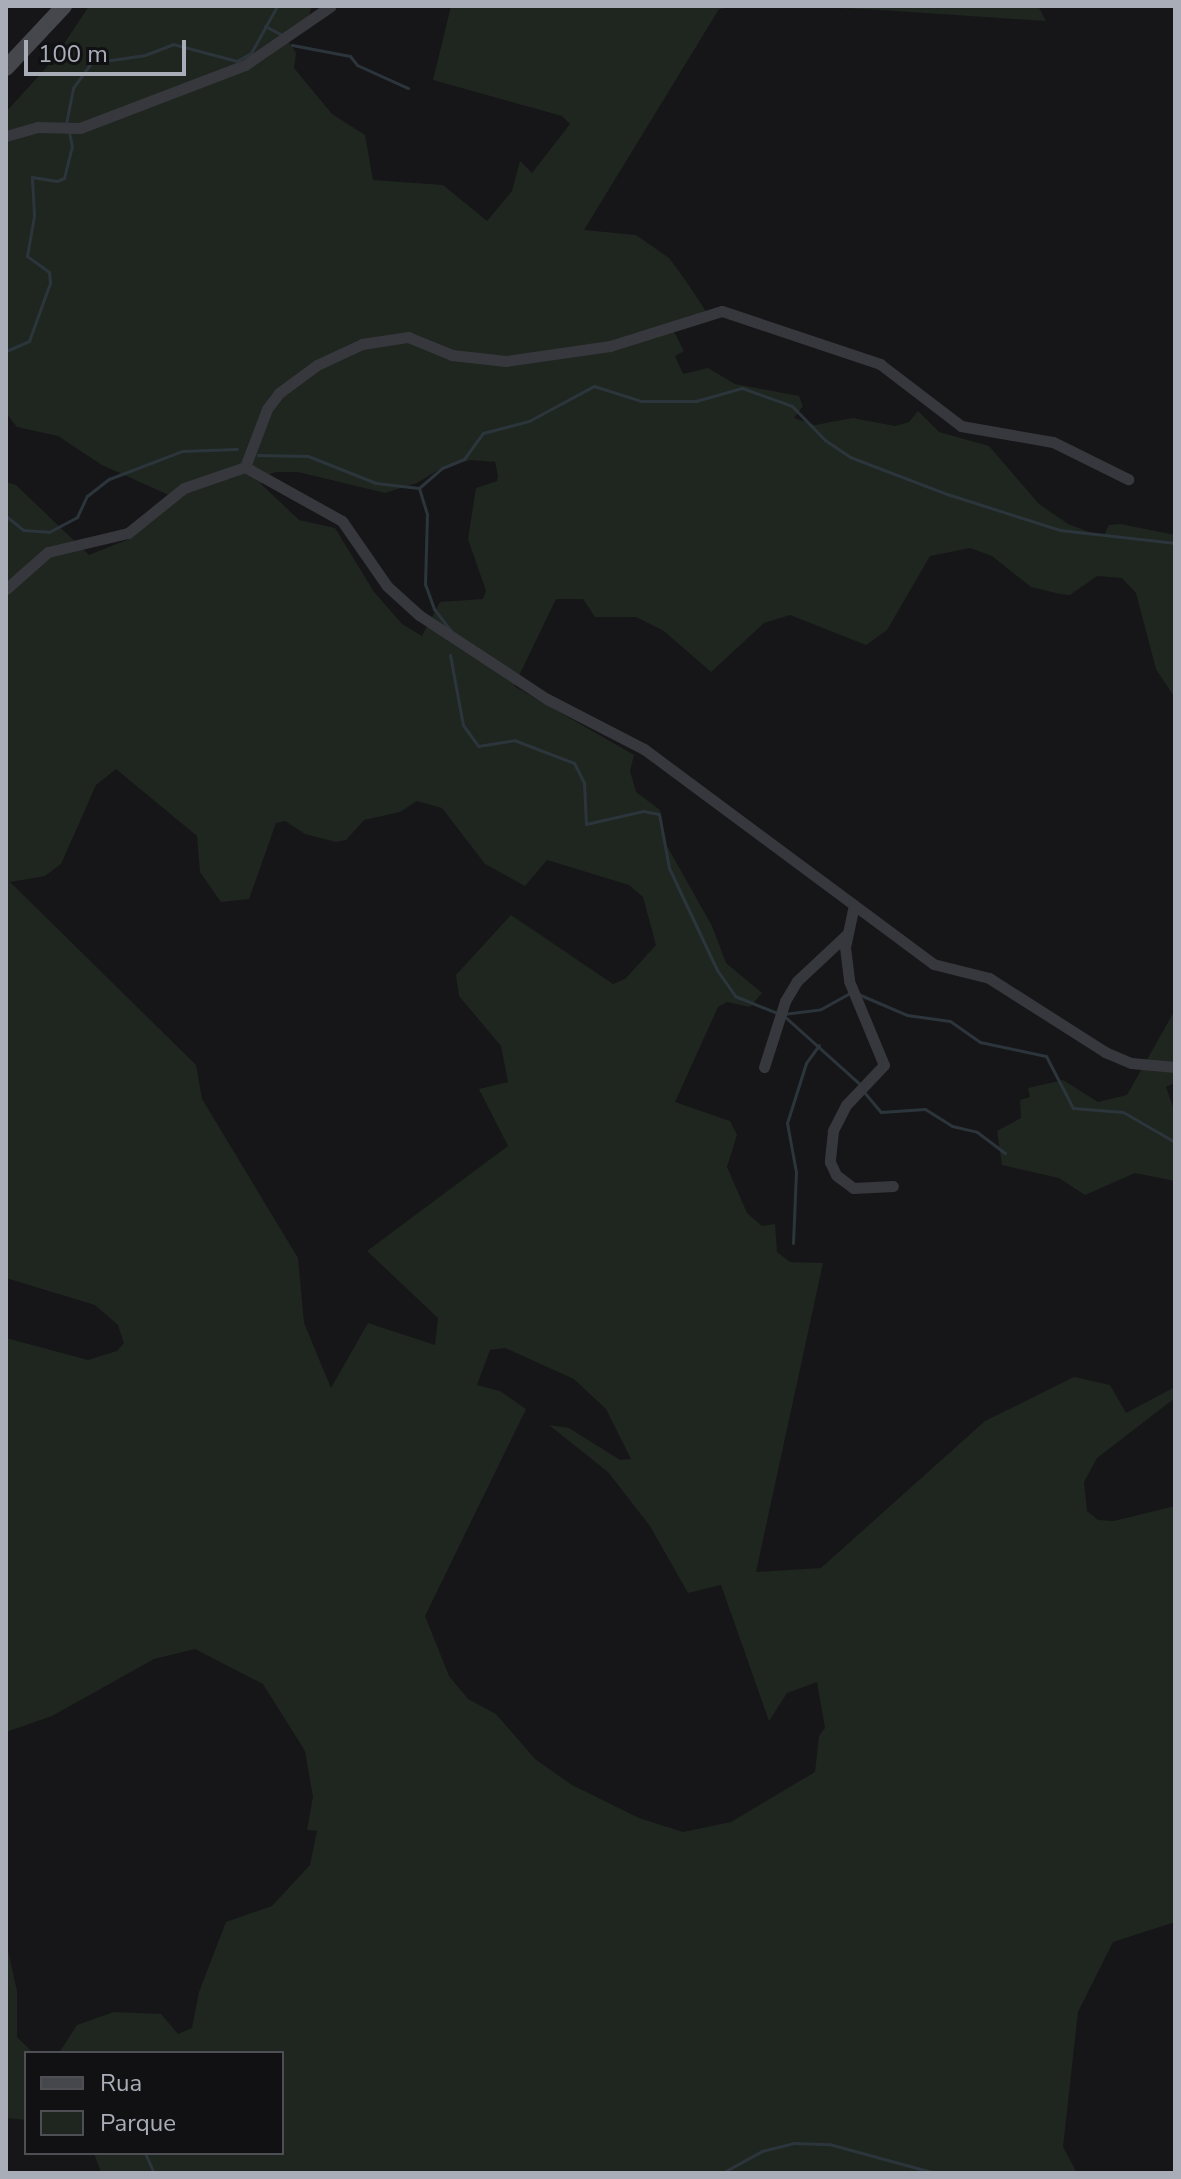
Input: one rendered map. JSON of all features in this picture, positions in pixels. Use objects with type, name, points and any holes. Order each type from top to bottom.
[{"type":"main road","points":[[6,68],[64,6]]},
{"type":"street","points":[[6,136],[37,127],[65,131],[80,128],[257,60],[331,6]]},
{"type":"street","points":[[245,467],[271,402],[317,365],[362,344],[408,337],[469,359],[522,360],[637,340],[722,311],[880,364],[961,426],[1028,434],[1128,479]]},
{"type":"street","points":[[6,589],[48,552],[128,533],[184,488],[245,467],[342,521],[387,586],[419,615],[547,699],[644,749],[933,964],[989,978],[1105,1052],[1131,1063],[1175,1067]]},
{"type":"street","points":[[854,905],[846,935],[849,981],[884,1065],[846,1105],[833,1131],[830,1162],[836,1175],[853,1188],[893,1186]]},
{"type":"street","points":[[764,1067],[785,1001],[797,981],[846,935]]},
{"type":"green space","points":[[89,6],[312,6],[306,25],[289,42],[296,53],[294,68],[332,114],[365,135],[373,180],[443,185],[487,221],[512,191],[520,161],[532,173],[570,124],[562,116],[433,80],[451,6],[742,6],[719,9],[584,230],[636,235],[669,258],[686,281],[707,313],[671,326],[684,351],[675,356],[683,374],[708,368],[735,384],[799,396],[803,406],[794,418],[815,425],[853,418],[895,426],[909,422],[918,411],[939,432],[989,446],[1039,504],[1068,524],[1103,537],[1109,525],[1120,524],[1175,535],[1175,698],[1156,669],[1136,593],[1122,578],[1097,576],[1070,595],[1060,594],[1031,587],[992,556],[970,548],[930,556],[887,630],[866,645],[790,615],[764,623],[711,672],[664,631],[636,617],[595,617],[583,599],[556,599],[514,686],[634,755],[630,771],[636,792],[660,810],[667,846],[712,926],[726,963],[762,993],[750,1007],[727,1002],[718,1007],[675,1102],[730,1121],[737,1135],[727,1167],[747,1213],[762,1226],[775,1224],[777,1252],[790,1262],[823,1263],[756,1572],[821,1568],[985,1421],[1074,1377],[1110,1385],[1126,1413],[1175,1387],[1175,1398],[1097,1458],[1084,1482],[1087,1511],[1098,1520],[1114,1521],[1175,1506],[1175,1922],[1113,1942],[1078,2012],[1063,2147],[1077,2173],[101,2173],[95,2155],[284,2155],[284,2051],[60,2051],[77,2025],[114,2012],[161,2014],[178,2034],[192,2028],[199,1992],[226,1922],[272,1906],[310,1865],[317,1831],[307,1830],[313,1797],[305,1751],[263,1684],[195,1649],[154,1659],[52,1716],[6,1732],[6,1338],[88,1360],[117,1351],[124,1343],[118,1325],[95,1305],[6,1278],[6,482],[16,485],[89,555],[129,539],[171,496],[102,465],[58,436],[17,427],[6,413],[6,112],[54,59]],"holes":[[[471,460],[495,462],[497,481],[476,488],[468,539],[486,591],[483,599],[440,602],[422,636],[402,624],[374,592],[335,528],[299,520],[261,484],[262,477],[276,472],[298,472],[385,493],[417,483],[443,467]],[[116,769],[197,836],[200,872],[221,902],[249,899],[276,823],[285,821],[305,834],[336,842],[346,840],[364,820],[400,812],[417,801],[442,808],[485,864],[525,886],[547,860],[629,885],[643,897],[656,945],[625,979],[613,984],[511,915],[456,975],[459,996],[501,1046],[508,1082],[479,1089],[508,1146],[367,1251],[438,1318],[435,1345],[368,1323],[331,1388],[304,1323],[298,1258],[202,1099],[196,1065],[10,882],[45,876],[61,864],[96,785]],[[505,1348],[574,1379],[606,1409],[631,1459],[620,1460],[569,1428],[549,1425],[608,1472],[650,1526],[688,1593],[721,1585],[769,1721],[787,1693],[817,1682],[825,1728],[819,1736],[815,1772],[731,1822],[683,1832],[639,1818],[572,1785],[535,1759],[496,1714],[468,1699],[449,1676],[425,1616],[526,1409],[500,1391],[477,1385],[490,1350]]]},
{"type":"green space","points":[[799,6],[1038,6],[1046,21],[881,10]]},
{"type":"green space","points":[[1175,1010],[1175,1083],[1166,1087],[1175,1112],[1175,1181],[1135,1173],[1085,1195],[1059,1178],[1002,1165],[997,1131],[1021,1118],[1020,1100],[1030,1097],[1028,1088],[1063,1080],[1098,1102],[1127,1095]]},
{"type":"green space","points":[[6,1942],[17,1991],[17,2037],[31,2051],[24,2051],[24,2120],[6,2118]]},
{"type":"waterway","points":[[66,124],[73,88],[91,63],[145,55],[173,44],[237,61],[251,53],[277,6]]},
{"type":"waterway","points":[[265,26],[282,35]]},
{"type":"waterway","points":[[292,45],[350,56],[357,65],[408,88]]},
{"type":"waterway","points":[[6,351],[29,341],[50,283],[49,272],[27,256],[34,216],[32,177],[57,181],[64,178],[72,147],[69,131]]},
{"type":"waterway","points":[[258,455],[308,456],[376,483],[419,488],[442,468],[464,459],[483,433],[529,421],[594,386],[641,401],[696,401],[742,388],[792,406],[825,440],[850,457],[947,494],[1060,530],[1175,543]]},
{"type":"waterway","points":[[6,516],[23,530],[49,532],[77,517],[87,496],[109,479],[182,451],[237,449]]},
{"type":"waterway","points":[[419,488],[427,514],[425,584],[434,609],[451,631]]},
{"type":"waterway","points":[[450,655],[463,725],[478,746],[514,740],[574,763],[584,783],[586,824],[643,811],[659,814],[669,868],[717,970],[735,996],[777,1013]]},
{"type":"waterway","points":[[783,1014],[821,1009],[850,993]]},
{"type":"waterway","points":[[858,994],[907,1015],[950,1021],[980,1042],[1046,1056],[1073,1108],[1123,1112],[1175,1142]]},
{"type":"waterway","points":[[784,1016],[861,1085]]},
{"type":"waterway","points":[[793,1243],[796,1172],[787,1123],[806,1063],[819,1045]]},
{"type":"waterway","points":[[864,1092],[881,1112],[925,1109],[952,1126],[977,1132],[1005,1153]]},
{"type":"waterway","points":[[722,2173],[762,2151],[793,2143],[829,2144],[935,2173]]},
{"type":"waterway","points":[[146,2155],[154,2173]]}]
